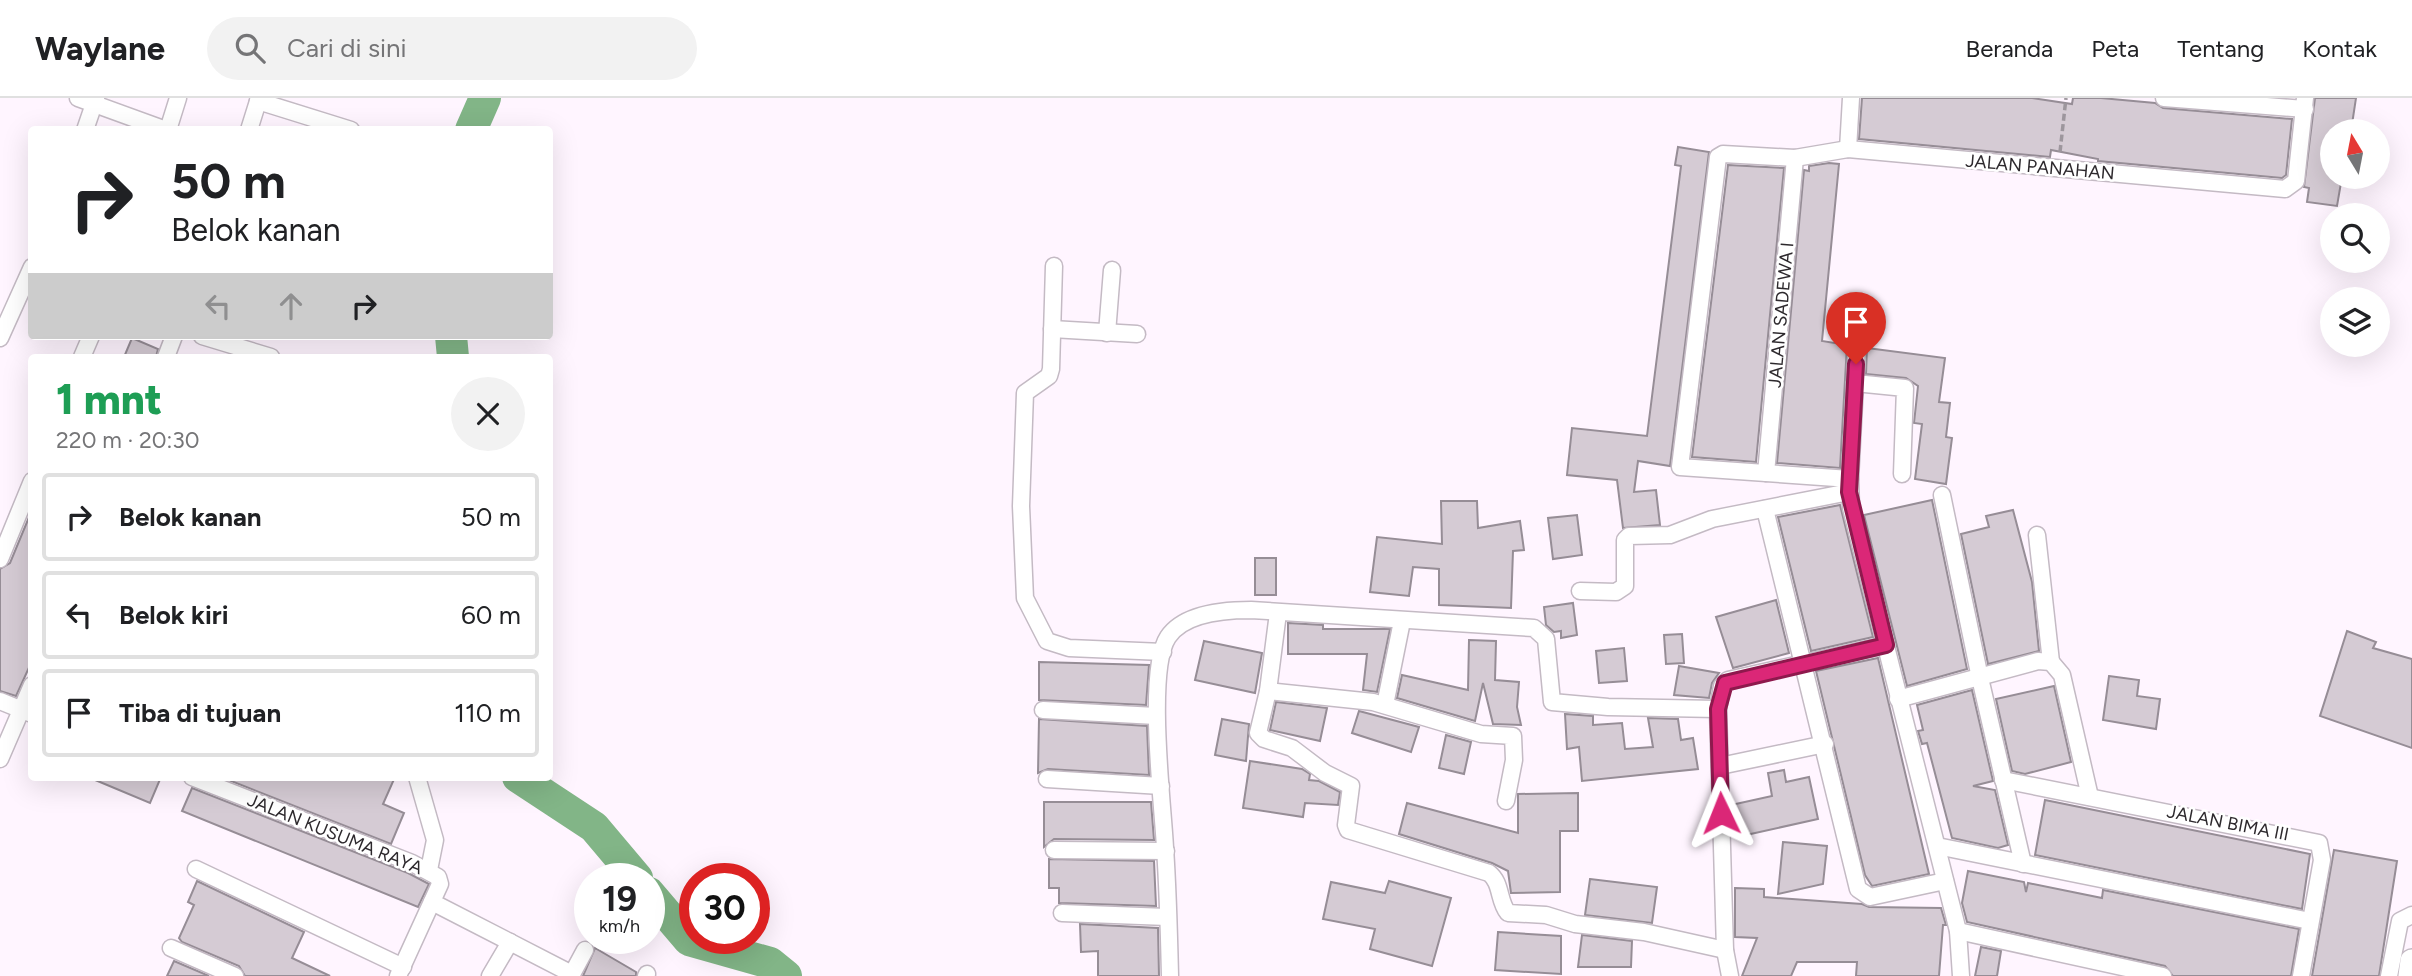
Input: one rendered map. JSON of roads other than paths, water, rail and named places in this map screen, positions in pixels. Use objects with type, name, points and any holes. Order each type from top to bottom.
[{"type":"main road","points":[[2410,976],[2412,961]]},
{"type":"street","points":[[78,98],[96,100],[158,126]]},
{"type":"street","points":[[168,126],[178,98]]},
{"type":"street","points":[[1848,149],[1851,98]]},
{"type":"street","points":[[2164,98],[2305,103]]},
{"type":"street","points":[[250,126],[259,99],[340,126]]},
{"type":"street","points":[[86,126],[96,100]]},
{"type":"street","name":"JALAN PANAHAN","points":[[1766,473],[1680,467],[1716,160],[1723,154],[1795,158],[1848,149],[2285,189],[2296,181],[2305,103]]},
{"type":"street","name":"JALAN SADEWA I","points":[[1766,473],[1795,158]]},
{"type":"street","points":[[1054,266],[1049,376],[1025,393],[1021,506],[1025,598],[1047,641],[1069,648],[1163,652]]},
{"type":"street","points":[[1107,333],[1112,270]]},
{"type":"street","points":[[0,338],[28,276]]},
{"type":"street","points":[[1052,330],[1137,334]]},
{"type":"street","points":[[215,340],[261,354]]},
{"type":"street","points":[[1857,346],[1850,486],[1898,699],[1958,931],[1961,976]]},
{"type":"street","points":[[1855,383],[1905,388],[1902,474]]},
{"type":"street","points":[[1766,473],[1850,486]]},
{"type":"street","points":[[1580,591],[1616,592],[1625,586],[1624,547],[1629,536],[1670,535],[1712,519],[1765,509],[1850,486]]},
{"type":"street","points":[[0,559],[28,491]]},
{"type":"street","points":[[1942,495],[1980,678],[2023,864]]},
{"type":"street","points":[[1765,509],[1825,744],[1858,889],[1870,897],[1945,881]]},
{"type":"street","points":[[2037,535],[2051,662],[2062,675],[2090,797]]},
{"type":"street","points":[[1170,976],[1166,851],[1156,716],[1163,652],[1168,636],[1195,618],[1233,610],[1540,631],[1546,639],[1551,700],[1556,703],[1718,709]]},
{"type":"street","points":[[1278,613],[1259,737],[1293,748],[1325,773],[1348,782],[1351,786],[1346,825],[1348,830],[1489,873],[1495,878],[1502,906],[1508,913],[1546,915],[1575,924],[1644,932],[1725,950]]},
{"type":"street","points":[[1385,705],[1402,621]]},
{"type":"street","points":[[1730,976],[1725,950],[1718,709],[1722,687],[1728,680],[1886,645]]},
{"type":"street","points":[[1898,699],[2038,661],[2051,662]]},
{"type":"street","points":[[1268,691],[1385,705],[1481,734],[1513,736],[1514,760],[1506,801]]},
{"type":"street","points":[[0,701],[26,712],[0,759]]},
{"type":"street","points":[[1043,710],[1156,716]]},
{"type":"street","points":[[1720,766],[1825,744]]},
{"type":"street","points":[[1047,779],[1161,786]]},
{"type":"street","name":"JALAN BIMA III","points":[[2003,780],[2314,839],[2319,843],[2322,860],[2301,976]]},
{"type":"street","name":"JALAN KUSUMA RAYA","points":[[202,781],[434,874]]},
{"type":"street","points":[[196,869],[401,972],[440,884],[434,874],[435,840],[418,781]]},
{"type":"street","points":[[1937,846],[2310,921]]},
{"type":"street","points":[[1054,850],[1166,851]]},
{"type":"street","points":[[432,902],[572,975],[584,954]]},
{"type":"street","points":[[1062,913],[1167,917]]},
{"type":"street","points":[[2389,976],[2400,921],[2412,915]]},
{"type":"street","points":[[1958,931],[2163,976]]},
{"type":"street","points":[[490,976],[510,942]]},
{"type":"street","points":[[171,948],[235,976]]},
{"type":"waterway","points":[[473,126],[485,98]]},
{"type":"waterway","points":[[451,340],[453,354]]},
{"type":"waterway","points":[[524,781],[594,827],[624,863]]},
{"type":"waterway","points":[[665,912],[689,940],[770,963],[786,976]]}]
